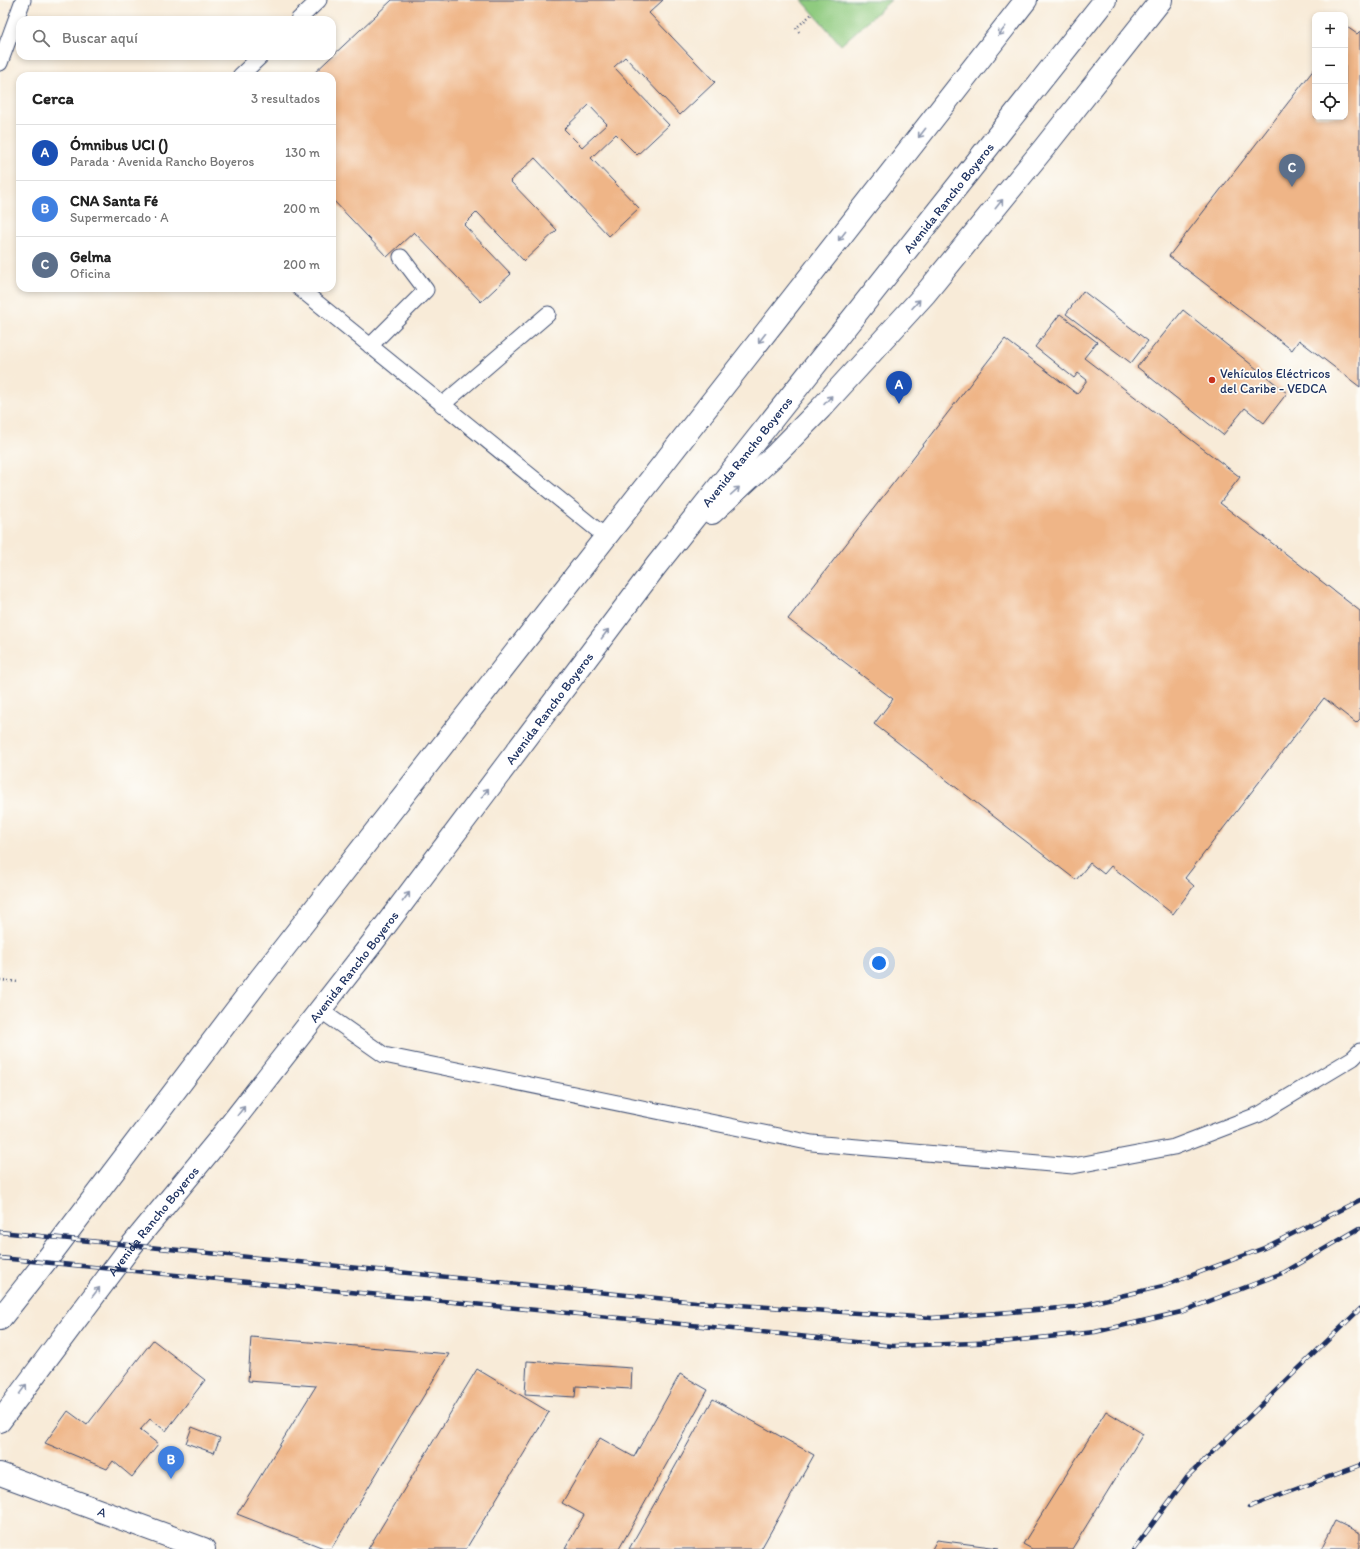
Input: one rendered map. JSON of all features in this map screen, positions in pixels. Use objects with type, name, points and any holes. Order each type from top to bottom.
[{"type":"main road","points":[[0,1319],[45,1262],[258,980],[1026,0]]},
{"type":"main road","name":"Avenida Rancho Boyeros","points":[[0,1421],[132,1245],[217,1142],[320,1010],[656,566],[1105,0]]},
{"type":"main road","points":[[656,566],[777,453],[821,408],[925,294],[1044,148],[1161,0]]},
{"type":"main road","name":"A","points":[[0,1474],[204,1549]]},
{"type":"lane","points":[[17,16],[23,0]]},
{"type":"lane","points":[[302,16],[319,0]]},
{"type":"lane","points":[[0,63],[16,19]]},
{"type":"lane","points":[[244,72],[257,60]]},
{"type":"lane","points":[[370,346],[426,290],[401,257]]},
{"type":"lane","points":[[304,292],[606,537]]},
{"type":"lane","points":[[442,404],[548,314]]},
{"type":"lane","points":[[320,1010],[384,1055],[812,1143],[1073,1166],[1174,1148],[1260,1114],[1353,1058],[1360,1051]]},
{"type":"path","points":[[799,32],[796,28],[813,12]]},
{"type":"path","points":[[0,980],[18,982]]},
{"type":"green space","points":[[802,0],[891,0],[841,45]]},
{"type":"building","points":[[392,0],[663,0],[649,13],[715,82],[680,115],[625,57],[614,67],[669,125],[637,155],[616,134],[591,158],[639,208],[609,236],[535,158],[510,181],[557,230],[524,261],[477,212],[464,225],[511,274],[481,302],[414,232],[387,257],[336,203],[336,72],[315,72],[328,60],[336,60],[336,53]],"holes":[[[589,105],[607,124],[582,147],[564,129]]]},
{"type":"building","points":[[1348,28],[1357,34],[1360,31],[1360,387],[1299,340],[1292,350],[1169,256],[1312,72],[1312,120],[1348,120]]},
{"type":"building","points":[[1083,291],[1148,341],[1131,363],[1066,314]]},
{"type":"building","name":"Vehículos Eléctricos del Caribe - VEDCA","points":[[1183,310],[1287,393],[1264,423],[1245,408],[1223,435],[1137,367]]},
{"type":"building","points":[[1060,314],[1097,342],[1084,358],[1240,477],[1220,503],[1360,611],[1360,719],[1356,723],[1324,698],[1185,878],[1194,886],[1173,914],[1111,866],[1104,874],[1090,863],[1076,880],[874,724],[893,699],[788,619],[1005,339],[1077,394],[1087,380],[1078,373],[1074,378],[1035,347]]},
{"type":"building","points":[[251,1337],[449,1354],[331,1549],[326,1549],[237,1514],[316,1386],[248,1381]]},
{"type":"building","points":[[153,1340],[205,1380],[166,1431],[150,1419],[140,1430],[158,1444],[132,1477],[113,1461],[107,1469],[45,1443],[68,1411],[87,1425]]},
{"type":"building","points":[[527,1361],[632,1368],[631,1389],[576,1386],[575,1397],[525,1394]]},
{"type":"building","points":[[477,1369],[549,1412],[466,1549],[368,1549]]},
{"type":"building","points":[[680,1374],[708,1390],[619,1549],[565,1549],[584,1515],[562,1503],[600,1438],[634,1457]]},
{"type":"building","points":[[713,1399],[814,1455],[761,1549],[629,1549]]},
{"type":"building","points":[[1106,1411],[1143,1434],[1072,1549],[1032,1549],[1023,1544]]},
{"type":"building","points":[[192,1427],[220,1438],[214,1453],[186,1443]]},
{"type":"building","points":[[1335,1521],[1360,1533],[1360,1546],[1358,1549],[1321,1549]]},
{"type":"building","points":[[937,1540],[999,1548],[999,1549],[932,1549]]},
{"type":"railway","points":[[0,1232],[696,1302],[932,1318],[1074,1307],[1163,1286],[1264,1248],[1360,1200]]},
{"type":"railway","points":[[0,1258],[893,1346],[1002,1342],[1095,1332],[1181,1312],[1285,1272],[1360,1228]]},
{"type":"railway","points":[[1134,1549],[1188,1476],[1360,1309]]},
{"type":"railway","points":[[1249,1507],[1360,1465]]},
{"type":"place","name":"Gelma","points":[[1292,187]]},
{"type":"place","name":"Vehículos Eléctricos del Caribe - VEDCA","points":[[1212,380]]},
{"type":"place","name":"Ómnibus UCI ()","points":[[899,404]]},
{"type":"place","name":"CNA Santa Fé","points":[[171,1479]]}]
